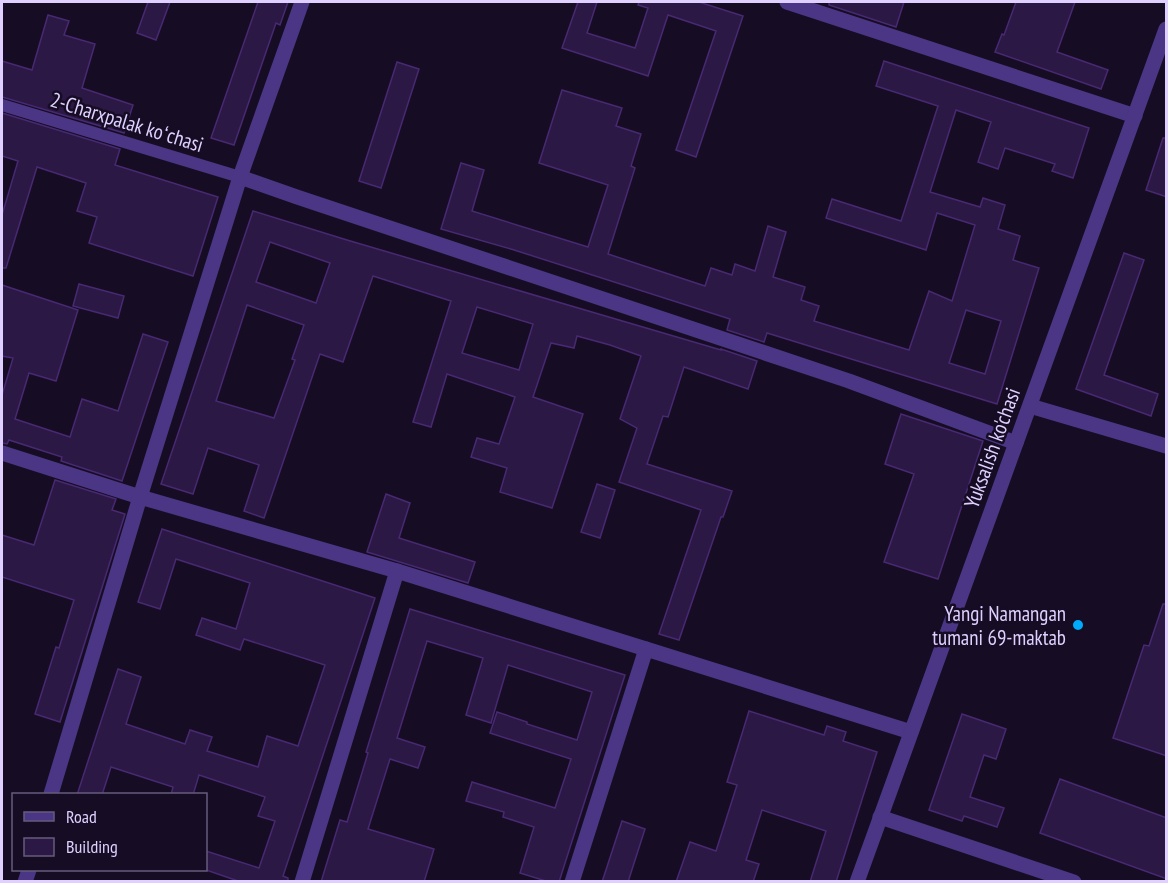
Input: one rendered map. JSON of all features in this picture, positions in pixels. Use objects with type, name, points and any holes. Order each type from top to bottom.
[{"type":"street","points":[[52,793],[140,497],[240,177],[302,2]]},
{"type":"street","points":[[787,2],[1135,116]]},
{"type":"street","name":"Yuksalish ko'chasi","points":[[857,882],[1167,29]]},
{"type":"street","points":[[240,177],[849,381],[1016,443]]},
{"type":"street","points":[[1030,406],[1167,446]]},
{"type":"street","points":[[2,453],[140,497],[397,571],[910,732]]},
{"type":"street","points":[[302,882],[397,571]]},
{"type":"street","points":[[572,882],[646,649]]},
{"type":"street","points":[[880,817],[1074,882]]},
{"type":"lane","name":"2-Charxpalak koʻchasi","points":[[2,105],[240,177]]},
{"type":"building","points":[[148,2],[170,2],[156,40],[137,33]]},
{"type":"building","points":[[258,2],[288,2],[280,25],[276,23],[234,145],[211,138]]},
{"type":"building","points":[[578,2],[597,2],[587,33],[635,48],[648,8],[638,5],[639,2],[699,2],[743,16],[696,157],[676,150],[716,31],[668,15],[648,76],[562,48]]},
{"type":"building","points":[[829,2],[904,2],[896,27],[829,5]]},
{"type":"building","points":[[1016,2],[1075,2],[1057,52],[1108,70],[1101,89],[995,52]]},
{"type":"building","points":[[48,15],[69,21],[64,35],[95,44],[82,88],[133,105],[124,133],[2,97],[2,61],[32,70]]},
{"type":"building","points":[[884,61],[1089,128],[1073,178],[1052,171],[1055,164],[1005,148],[998,169],[978,162],[991,122],[956,110],[930,192],[980,207],[983,198],[1005,205],[998,229],[1020,236],[1013,260],[1039,268],[997,404],[767,333],[764,342],[727,330],[730,319],[441,229],[461,163],[484,170],[472,211],[588,247],[608,185],[539,163],[562,90],[622,108],[616,126],[641,134],[631,166],[635,168],[608,254],[705,286],[711,268],[732,275],[735,264],[755,271],[768,226],[786,232],[773,277],[805,287],[801,300],[819,306],[814,321],[909,350],[929,291],[952,301],[975,225],[937,213],[926,250],[826,218],[832,199],[901,221],[938,106],[876,86]],"holes":[[[966,310],[1001,321],[985,374],[949,363]]]},
{"type":"building","points":[[397,62],[419,69],[381,188],[359,181]]},
{"type":"building","points":[[2,113],[120,149],[115,165],[218,197],[193,276],[89,243],[97,217],[77,211],[86,183],[37,167],[6,268],[2,268],[2,215],[18,161],[2,156]]},
{"type":"building","points":[[1163,138],[1167,138],[1167,197],[1146,190]]},
{"type":"building","points":[[253,211],[757,361],[748,389],[684,367],[668,417],[663,416],[647,464],[732,491],[679,640],[659,634],[701,510],[619,482],[637,428],[620,419],[641,356],[610,345],[577,336],[574,348],[551,343],[533,397],[583,414],[552,508],[500,492],[507,468],[471,457],[477,438],[499,444],[515,397],[447,374],[431,427],[413,422],[451,301],[373,276],[343,362],[320,354],[264,518],[244,511],[259,465],[208,448],[193,494],[161,484]],"holes":[[[270,242],[330,263],[316,303],[256,282]],[[247,305],[304,325],[292,359],[295,360],[274,418],[216,401]],[[477,307],[533,324],[519,370],[462,353]]]},
{"type":"building","points":[[1124,253],[1144,260],[1104,375],[1158,394],[1151,416],[1076,389]]},
{"type":"building","points":[[79,284],[124,296],[118,318],[73,306]]},
{"type":"building","points":[[2,285],[78,310],[56,381],[29,373],[15,419],[70,437],[82,399],[118,411],[143,334],[168,342],[122,481],[61,461],[62,457],[9,440],[7,444],[2,443],[2,395],[13,358],[2,356]]},
{"type":"building","points":[[901,414],[983,441],[938,579],[884,562],[914,474],[885,464]]},
{"type":"building","points":[[55,480],[116,499],[112,510],[125,514],[60,722],[35,714],[56,647],[59,648],[74,600],[2,577],[2,535],[34,545]]},
{"type":"building","points":[[597,484],[615,490],[600,538],[581,532]]},
{"type":"building","points":[[386,494],[410,503],[399,538],[475,562],[468,583],[367,552]]},
{"type":"building","points":[[162,529],[375,598],[283,876],[288,878],[288,882],[241,882],[207,870],[207,851],[259,868],[275,821],[258,816],[265,797],[199,775],[194,793],[172,793],[173,787],[111,767],[103,793],[78,793],[118,669],[141,677],[126,724],[185,744],[190,730],[212,737],[207,751],[258,767],[267,736],[298,746],[325,665],[244,639],[240,650],[196,635],[202,618],[236,629],[250,583],[176,559],[160,609],[138,602]]},
{"type":"building","points":[[1163,604],[1167,604],[1167,756],[1113,738],[1144,645],[1149,646]]},
{"type":"building","points":[[410,609],[625,675],[559,882],[549,882],[520,873],[534,827],[503,817],[504,812],[466,801],[472,782],[555,808],[571,759],[490,733],[497,712],[577,740],[592,692],[508,665],[491,723],[466,715],[483,658],[427,641],[397,738],[425,747],[418,768],[390,759],[368,829],[434,849],[424,882],[321,882],[340,820],[347,822]]},
{"type":"building","points":[[749,711],[824,735],[827,726],[846,732],[843,741],[877,752],[836,882],[810,882],[826,831],[762,810],[746,860],[759,864],[753,882],[676,882],[690,842],[716,851],[737,785],[727,782]]},
{"type":"building","points":[[962,714],[1006,729],[996,759],[984,755],[970,797],[1004,808],[997,827],[964,816],[962,821],[929,810]]},
{"type":"building","points":[[1060,779],[1167,818],[1167,879],[1040,833]]},
{"type":"building","points":[[622,821],[645,829],[628,882],[602,882]]},
{"type":"place","name":"Yangi Namangan tumani 69-maktab","points":[[1078,625]]}]
